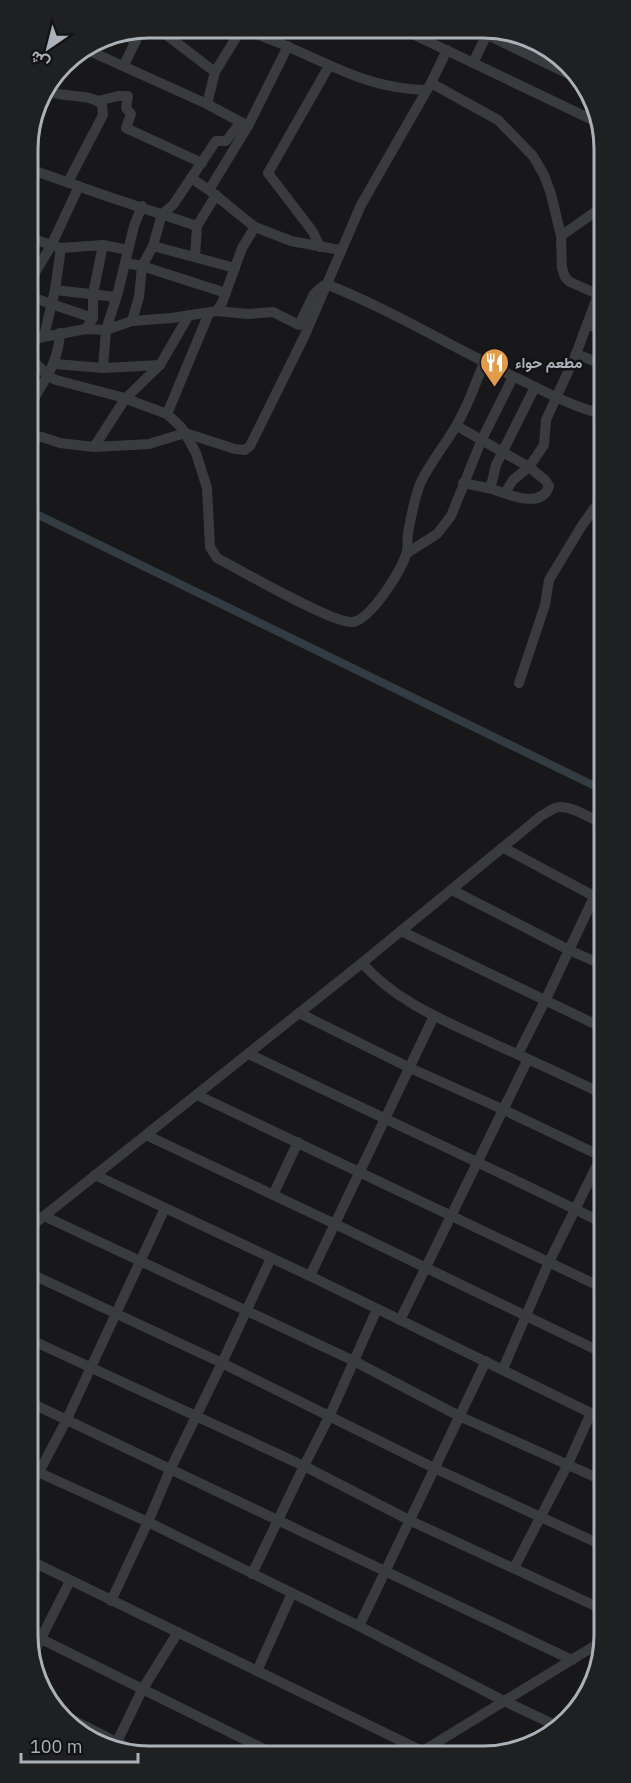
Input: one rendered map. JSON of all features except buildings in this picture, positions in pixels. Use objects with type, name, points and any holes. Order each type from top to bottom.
[{"type":"street","points":[[124,66],[136,40],[132,38]]},
{"type":"street","points":[[170,38],[215,72]]},
{"type":"street","points":[[207,104],[215,72],[237,38]]},
{"type":"street","points":[[264,38],[382,86],[407,90],[429,87],[498,120],[533,156],[544,175],[561,236],[562,268],[565,277],[570,282],[594,289]]},
{"type":"street","points":[[421,38],[589,118]]},
{"type":"street","points":[[473,63],[485,38]]},
{"type":"street","points":[[503,40],[560,69]]},
{"type":"street","points":[[195,257],[198,226],[245,124],[288,46]]},
{"type":"street","points":[[38,437],[60,443],[93,447],[149,444],[186,433],[235,449],[245,450],[250,446],[304,337],[361,205],[429,87],[447,50]]},
{"type":"street","points":[[93,52],[207,104],[245,124]]},
{"type":"street","points":[[320,247],[314,232],[268,173],[329,66]]},
{"type":"street","points":[[53,93],[89,97],[102,104],[103,115],[68,182]]},
{"type":"street","points":[[97,100],[128,96],[126,108],[131,114],[126,128],[202,164]]},
{"type":"street","points":[[132,321],[139,297],[142,266],[153,246],[162,214],[173,205],[216,141],[226,141],[245,124]]},
{"type":"street","points":[[38,172],[198,226]]},
{"type":"street","points":[[191,178],[255,227],[291,241],[340,250]]},
{"type":"street","points":[[38,271],[56,247],[79,186]]},
{"type":"street","points":[[104,368],[106,330],[117,297],[134,226],[142,206]]},
{"type":"street","points":[[561,236],[594,213]]},
{"type":"street","points":[[167,414],[213,312],[226,294],[242,248],[255,227]]},
{"type":"street","points":[[38,241],[56,247],[104,245],[128,250]]},
{"type":"street","points":[[86,329],[93,318],[93,294],[104,245]]},
{"type":"street","points":[[153,246],[235,268]]},
{"type":"street","points":[[44,336],[55,290],[56,247]]},
{"type":"street","points":[[126,263],[142,266],[226,294]]},
{"type":"street","points":[[38,338],[86,329],[106,330],[132,321],[213,312],[248,314],[273,312],[299,325],[314,294],[326,284]]},
{"type":"street","points":[[326,284],[375,305],[513,377],[585,410],[594,412]]},
{"type":"street","points":[[55,290],[117,297]]},
{"type":"street","points":[[38,299],[93,318]]},
{"type":"street","points":[[505,493],[513,480],[529,467],[544,445],[544,425],[576,354],[594,306]]},
{"type":"street","points":[[93,447],[125,399],[160,365],[189,315]]},
{"type":"street","points":[[587,324],[594,327]]},
{"type":"street","points":[[38,392],[55,364],[60,333]]},
{"type":"street","points":[[576,354],[594,361]]},
{"type":"street","points":[[38,366],[48,376],[56,380],[125,399],[167,414],[186,433],[196,453],[207,488],[212,553],[217,558],[285,595],[339,620],[355,622],[382,598],[406,553],[412,510],[421,482],[464,413],[484,363]]},
{"type":"street","points":[[55,364],[104,368],[160,365]]},
{"type":"street","points":[[406,553],[443,528],[457,503],[482,439],[513,377]]},
{"type":"street","points":[[489,488],[496,465],[535,387]]},
{"type":"street","points":[[456,426],[529,467],[548,483],[548,490],[531,499],[463,483]]},
{"type":"street","points":[[519,683],[544,605],[549,580],[594,508]]},
{"type":"street","points":[[38,1221],[249,1054],[553,808],[573,810],[594,820]]},
{"type":"street","points":[[504,848],[593,896]]},
{"type":"street","points":[[452,890],[593,961]]},
{"type":"street","points":[[400,1320],[502,1109],[545,1001],[569,950],[593,908]]},
{"type":"street","points":[[401,931],[593,1024]]},
{"type":"street","points":[[362,963],[399,997],[434,1016],[593,1089]]},
{"type":"street","points":[[299,1013],[410,1068],[593,1151]]},
{"type":"street","points":[[310,1276],[434,1016]]},
{"type":"street","points":[[249,1054],[478,1161],[593,1218]]},
{"type":"street","points":[[197,1095],[593,1283]]},
{"type":"street","points":[[146,1135],[593,1348]]},
{"type":"street","points":[[273,1195],[298,1142]]},
{"type":"street","points":[[95,1175],[310,1276],[591,1413],[568,1464],[514,1568]]},
{"type":"street","points":[[503,1370],[549,1262],[593,1175]]},
{"type":"street","points":[[38,1464],[66,1421],[165,1208]]},
{"type":"street","points":[[44,1216],[354,1361],[459,1416],[593,1476]]},
{"type":"street","points":[[111,1601],[170,1470],[271,1258]]},
{"type":"street","points":[[38,1277],[330,1415],[434,1468],[593,1541]]},
{"type":"street","points":[[252,1574],[330,1415],[377,1309]]},
{"type":"street","points":[[38,1344],[196,1415],[411,1521],[593,1605]]},
{"type":"street","points":[[359,1626],[486,1361]]},
{"type":"street","points":[[38,1407],[572,1660]]},
{"type":"street","points":[[38,1472],[292,1593],[550,1723]]},
{"type":"street","points":[[38,1565],[408,1746]]},
{"type":"street","points":[[38,1643],[70,1581]]},
{"type":"street","points":[[257,1671],[292,1593]]},
{"type":"street","points":[[118,1741],[142,1690],[178,1632]]},
{"type":"street","points":[[40,1639],[258,1746]]},
{"type":"street","points":[[430,1746],[592,1647]]},
{"type":"waterway","points":[[38,515],[594,785]]},
{"type":"place","name":"مطعم حواء","points":[[494,388]]}]
